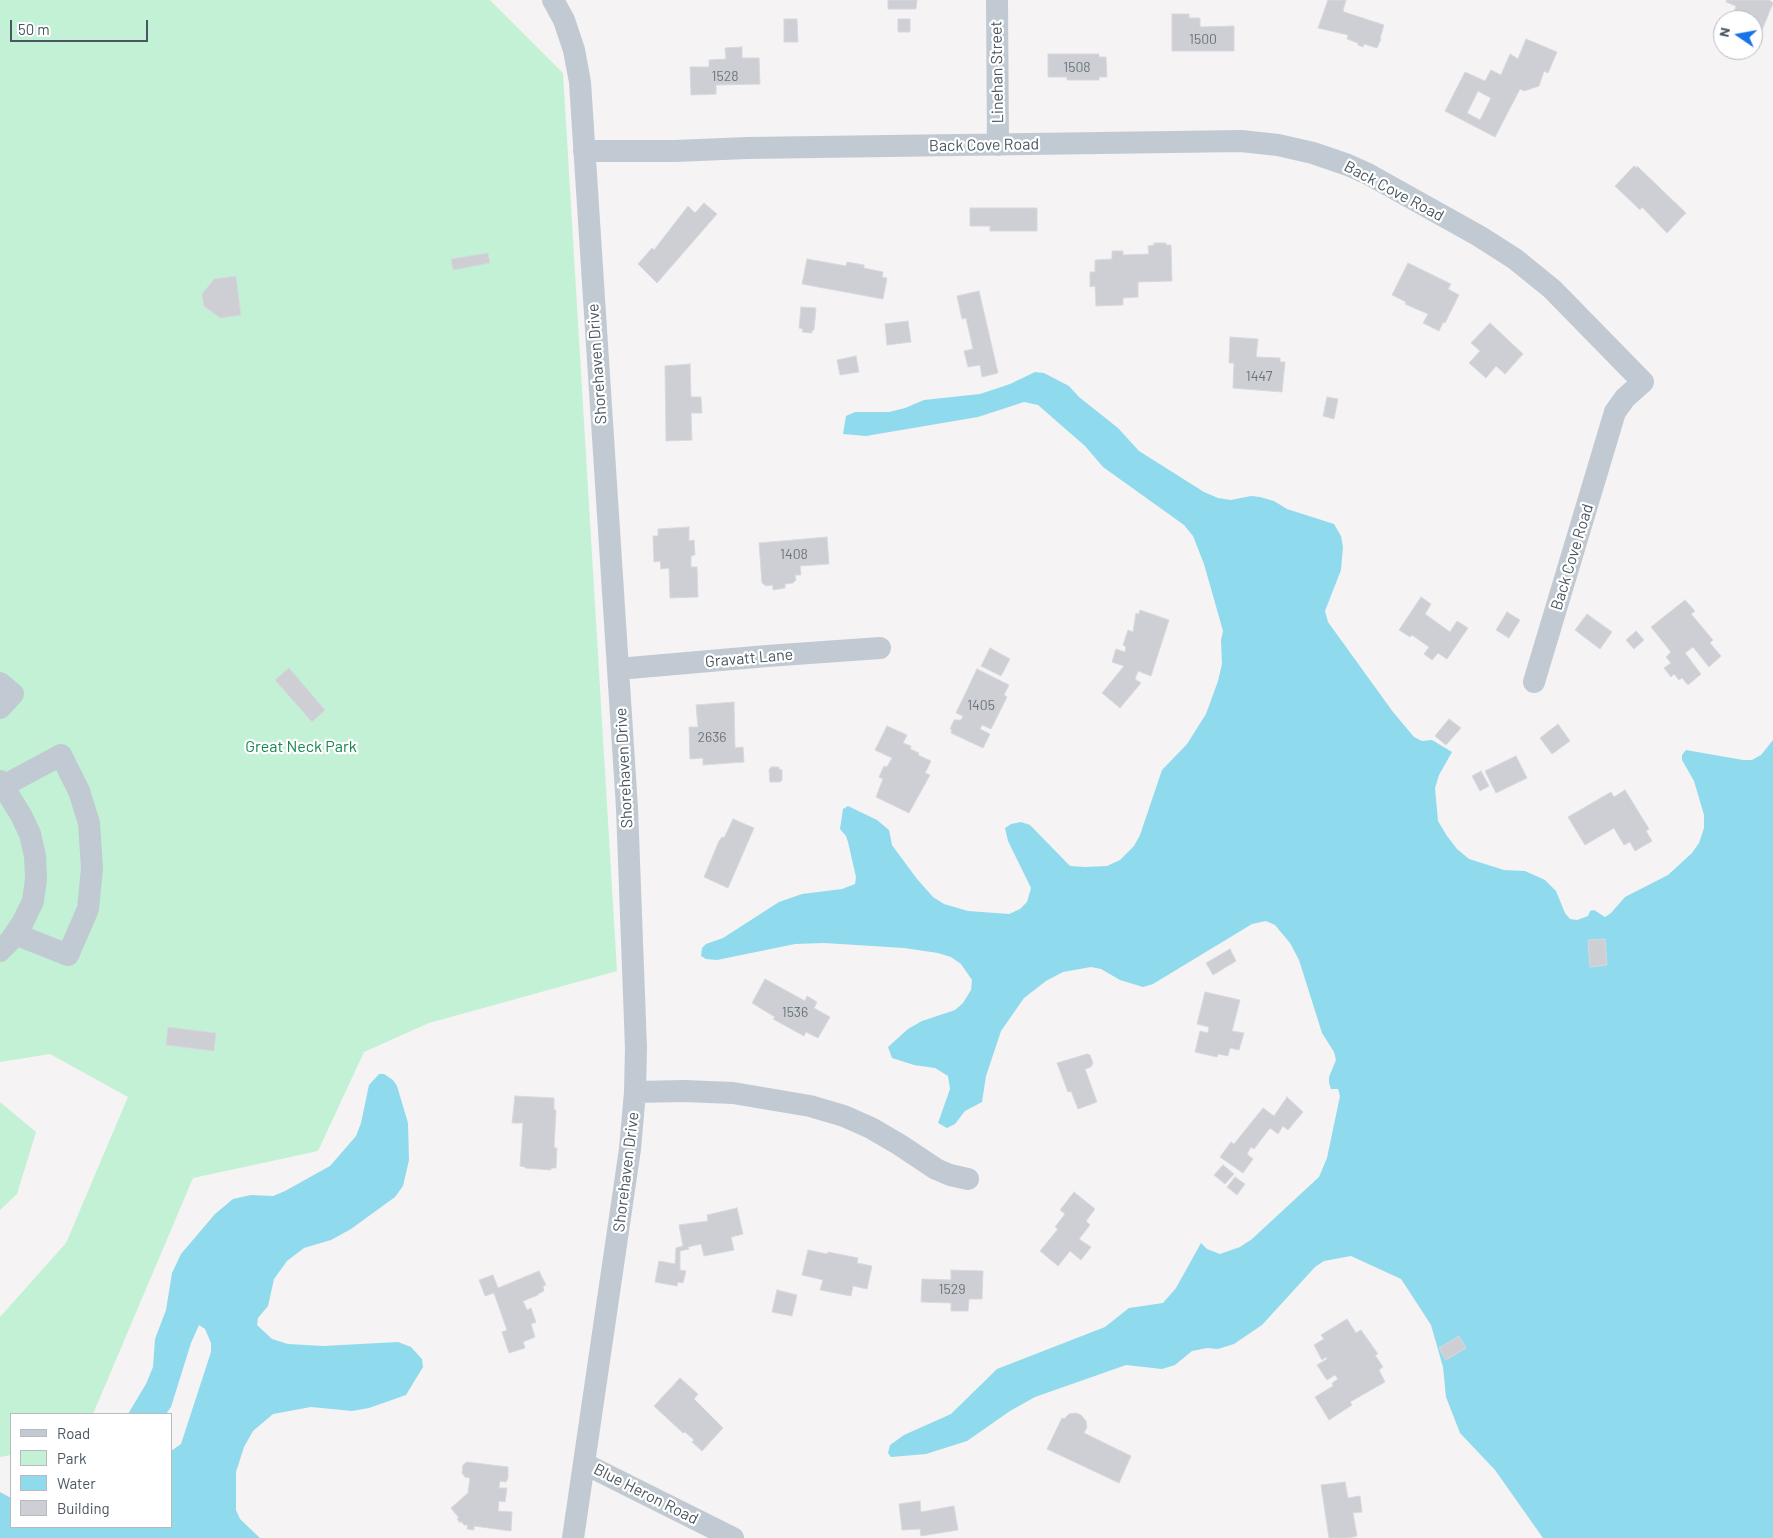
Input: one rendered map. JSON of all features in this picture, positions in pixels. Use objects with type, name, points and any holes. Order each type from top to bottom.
[{"type":"street","name":"Shorehaven Drive","points":[[553,0],[564,20],[574,50],[580,82],[618,670],[636,1048],[635,1092],[630,1149],[574,1538]]},
{"type":"street","name":"Linehan Street","points":[[997,0],[998,144]]},
{"type":"street","name":"Back Cove Road","points":[[584,151],[1241,141],[1278,145],[1313,153],[1348,165],[1368,174],[1479,236],[1522,265],[1552,289],[1644,382],[1625,398],[1615,412],[1534,682]]},
{"type":"street","name":"Gravatt Lane","points":[[618,670],[880,648]]},
{"type":"street","points":[[0,683],[13,694],[0,708]]},
{"type":"street","points":[[0,951],[23,922],[33,901],[36,879],[35,856],[30,834],[21,815],[1,783],[61,755],[79,791],[89,823],[92,868],[88,909],[68,955],[15,934]]},
{"type":"street","points":[[635,1092],[733,1093],[810,1106],[844,1116],[871,1128],[936,1169],[950,1175],[968,1178]]},
{"type":"street","name":"Blue Heron Road","points":[[585,1464],[733,1538]]},
{"type":"green space","name":"Great Neck Park","points":[[0,0],[490,0],[563,73],[617,971],[429,1023],[364,1052],[318,1151],[193,1178],[93,1413],[10,1413],[10,1455],[0,1457],[0,1317],[66,1243],[128,1097],[50,1054],[0,1062]]},
{"type":"green space","points":[[0,1102],[36,1132],[17,1194],[0,1210]]},
{"type":"water","points":[[1035,372],[1044,373],[1069,386],[1079,397],[1118,428],[1139,451],[1204,492],[1218,498],[1231,500],[1251,496],[1260,497],[1274,501],[1287,509],[1334,524],[1341,536],[1343,547],[1341,570],[1325,611],[1328,622],[1393,712],[1414,737],[1422,741],[1432,740],[1452,752],[1439,775],[1435,788],[1438,821],[1457,849],[1469,859],[1504,870],[1525,871],[1545,880],[1556,891],[1565,913],[1570,919],[1577,920],[1588,916],[1590,911],[1594,910],[1605,917],[1625,897],[1668,875],[1692,853],[1699,843],[1704,828],[1704,815],[1694,781],[1682,760],[1682,755],[1686,750],[1752,760],[1761,755],[1773,740],[1773,1538],[1543,1538],[1495,1470],[1460,1433],[1446,1397],[1443,1367],[1431,1325],[1401,1279],[1351,1256],[1324,1261],[1315,1267],[1262,1325],[1234,1344],[1218,1349],[1207,1348],[1192,1351],[1175,1365],[1162,1369],[1126,1365],[1035,1397],[1010,1411],[967,1441],[926,1454],[891,1457],[888,1453],[890,1445],[904,1435],[951,1414],[997,1369],[1105,1327],[1129,1308],[1163,1303],[1176,1288],[1201,1243],[1207,1249],[1220,1254],[1240,1247],[1252,1239],[1319,1177],[1327,1158],[1340,1096],[1338,1089],[1331,1089],[1329,1083],[1329,1077],[1336,1060],[1334,1052],[1322,1033],[1299,960],[1290,943],[1275,925],[1266,921],[1252,924],[1153,984],[1143,987],[1120,980],[1101,969],[1091,967],[1063,972],[1046,981],[1024,998],[1001,1031],[986,1076],[982,1102],[965,1111],[955,1124],[947,1128],[938,1123],[950,1089],[948,1076],[935,1068],[914,1065],[892,1058],[888,1047],[908,1029],[922,1021],[955,1010],[963,1003],[971,990],[972,980],[961,964],[951,957],[904,948],[824,943],[795,944],[717,960],[706,959],[701,956],[702,948],[706,944],[723,938],[779,902],[802,894],[842,889],[855,884],[856,877],[848,842],[840,829],[843,809],[848,806],[877,820],[889,830],[892,845],[933,897],[944,904],[968,911],[1009,914],[1020,909],[1027,902],[1031,888],[1008,841],[1005,828],[1011,824],[1021,822],[1030,825],[1070,866],[1107,866],[1120,860],[1134,846],[1140,835],[1162,770],[1187,744],[1206,714],[1222,664],[1221,640],[1223,631],[1204,564],[1193,536],[1184,525],[1103,467],[1085,446],[1038,405],[1024,402],[978,417],[866,436],[843,434],[846,416],[855,412],[889,412],[924,400],[980,394],[1010,384]]},
{"type":"water","points":[[379,1074],[384,1074],[393,1080],[397,1086],[408,1123],[409,1160],[403,1186],[395,1197],[351,1229],[331,1240],[304,1248],[287,1261],[274,1279],[268,1306],[258,1318],[257,1325],[272,1339],[288,1344],[323,1346],[398,1342],[411,1347],[422,1359],[423,1367],[406,1395],[369,1408],[352,1411],[311,1407],[273,1414],[253,1431],[244,1447],[236,1472],[236,1510],[240,1519],[260,1538],[0,1538],[0,1492],[10,1497],[10,1528],[172,1528],[172,1450],[181,1444],[211,1352],[211,1343],[205,1329],[199,1325],[191,1343],[171,1407],[167,1413],[129,1413],[146,1384],[153,1367],[155,1339],[166,1310],[172,1273],[181,1254],[215,1214],[233,1199],[251,1195],[273,1196],[330,1166],[356,1136],[361,1123],[369,1085]]},
{"type":"building","points":[[888,0],[917,0],[916,9],[888,9]]},
{"type":"building","points":[[1328,0],[1346,0],[1344,12],[1384,25],[1377,48],[1364,44],[1363,47],[1347,39],[1348,35],[1318,28]]},
{"type":"building","points":[[1727,0],[1769,0],[1773,3],[1763,28],[1763,10],[1735,10],[1736,6],[1726,2]]},
{"type":"building","points":[[1172,14],[1189,14],[1189,18],[1200,18],[1200,27],[1234,26],[1234,51],[1172,51]]},
{"type":"building","points":[[784,19],[797,19],[798,42],[784,42]]},
{"type":"building","points":[[898,19],[910,19],[910,32],[898,32]]},
{"type":"building","points":[[1526,39],[1557,52],[1548,73],[1544,71],[1539,86],[1524,91],[1520,89],[1495,137],[1445,111],[1465,72],[1485,81],[1491,70],[1501,75],[1510,54],[1518,59]],"holes":[[[1478,91],[1491,98],[1480,120],[1467,113]]]},
{"type":"building","points":[[742,47],[742,58],[759,58],[760,84],[716,85],[716,94],[691,95],[690,67],[709,67],[709,60],[726,59],[725,48]]},
{"type":"building","points":[[1048,54],[1099,54],[1099,57],[1106,57],[1107,77],[1099,77],[1099,80],[1067,80],[1067,77],[1048,77]]},
{"type":"building","points":[[1634,166],[1636,168],[1637,166],[1686,213],[1667,233],[1642,207],[1640,210],[1615,186]]},
{"type":"building","points":[[704,203],[717,214],[657,283],[638,264],[652,248],[654,250],[688,206],[695,213]]},
{"type":"building","points":[[970,208],[1037,208],[1037,231],[990,231],[990,226],[970,226]]},
{"type":"building","points":[[1154,243],[1171,245],[1172,281],[1138,282],[1138,297],[1123,298],[1123,305],[1096,306],[1095,286],[1090,287],[1090,272],[1095,272],[1095,260],[1112,259],[1112,251],[1123,251],[1123,255],[1149,254],[1148,246],[1154,245]]},
{"type":"building","points":[[488,253],[490,263],[453,270],[451,259]]},
{"type":"building","points":[[807,259],[846,266],[847,262],[864,265],[864,268],[883,272],[882,277],[887,278],[883,299],[802,284]]},
{"type":"building","points":[[1408,263],[1451,284],[1448,289],[1459,295],[1439,331],[1423,323],[1428,314],[1405,304],[1406,302],[1392,295]]},
{"type":"building","points":[[236,276],[241,315],[220,318],[204,306],[202,294],[214,279]]},
{"type":"building","points":[[979,291],[998,373],[982,377],[980,365],[968,367],[964,351],[973,349],[966,318],[962,319],[957,296]]},
{"type":"building","points":[[801,307],[816,308],[814,330],[812,330],[812,333],[802,332],[803,329],[799,328]]},
{"type":"building","points":[[908,321],[911,342],[887,345],[885,324]]},
{"type":"building","points":[[1490,323],[1523,354],[1505,374],[1496,366],[1486,378],[1469,363],[1480,351],[1471,343]]},
{"type":"building","points":[[1230,337],[1258,339],[1256,357],[1280,358],[1280,362],[1285,362],[1282,392],[1233,388],[1234,363],[1229,363]]},
{"type":"building","points":[[856,356],[859,372],[840,375],[837,360]]},
{"type":"building","points":[[690,364],[691,397],[701,397],[702,413],[691,413],[692,440],[666,441],[665,366]]},
{"type":"building","points":[[1327,397],[1338,399],[1334,419],[1323,416]]},
{"type":"building","points":[[689,527],[689,541],[694,540],[695,555],[691,556],[691,567],[697,567],[698,597],[670,598],[669,568],[661,569],[660,561],[654,562],[653,536],[658,536],[658,529]]},
{"type":"building","points":[[827,537],[829,564],[800,566],[801,575],[795,575],[796,580],[793,583],[785,584],[785,588],[773,590],[773,585],[766,586],[762,583],[759,543]]},
{"type":"building","points":[[1421,597],[1431,604],[1425,614],[1450,632],[1457,621],[1468,628],[1447,659],[1438,653],[1432,660],[1424,654],[1429,647],[1412,635],[1410,637],[1399,630]]},
{"type":"building","points":[[1685,600],[1695,611],[1691,614],[1713,640],[1710,643],[1721,656],[1709,667],[1693,647],[1685,653],[1701,674],[1688,685],[1682,678],[1679,680],[1674,674],[1671,677],[1664,668],[1671,663],[1666,657],[1671,652],[1651,627]]},
{"type":"building","points":[[1140,610],[1169,620],[1151,676],[1138,671],[1135,679],[1141,683],[1120,708],[1102,693],[1124,666],[1112,662],[1116,649],[1125,652],[1126,647],[1123,645],[1128,630],[1133,632],[1136,613],[1139,614]]},
{"type":"building","points":[[1507,612],[1520,620],[1509,638],[1496,630]]},
{"type":"building","points":[[1587,614],[1612,632],[1600,649],[1575,630]]},
{"type":"building","points":[[1636,631],[1644,640],[1634,649],[1626,640]]},
{"type":"building","points":[[990,648],[1010,659],[1001,676],[981,666]]},
{"type":"building","points":[[289,668],[325,710],[312,722],[275,680]]},
{"type":"building","points":[[977,669],[1009,685],[1004,695],[1007,697],[991,729],[982,725],[980,729],[990,734],[983,748],[951,733],[952,730],[950,729],[954,720],[961,720],[963,716],[956,713]]},
{"type":"building","points":[[734,702],[735,748],[743,747],[744,762],[703,765],[703,758],[690,759],[689,727],[698,727],[696,705]]},
{"type":"building","points":[[1449,719],[1461,728],[1446,745],[1435,736]]},
{"type":"building","points":[[1558,724],[1570,741],[1552,754],[1540,738]]},
{"type":"building","points":[[887,726],[907,735],[903,743],[911,746],[910,749],[919,753],[918,755],[931,761],[925,773],[930,775],[909,813],[876,797],[883,779],[879,777],[884,766],[887,767],[892,758],[875,750]]},
{"type":"building","points":[[1516,756],[1527,778],[1496,793],[1485,771]]},
{"type":"building","points":[[771,767],[779,767],[782,770],[782,780],[780,782],[770,782],[769,770]]},
{"type":"building","points":[[1481,771],[1489,786],[1480,791],[1472,776]]},
{"type":"building","points":[[1625,790],[1649,829],[1646,831],[1652,841],[1635,851],[1630,842],[1624,845],[1614,828],[1585,845],[1568,817],[1611,792],[1614,797]]},
{"type":"building","points":[[733,819],[754,828],[728,888],[704,877],[719,841],[722,837],[724,838]]},
{"type":"building","points":[[1605,939],[1607,965],[1590,967],[1588,940]]},
{"type":"building","points":[[1230,949],[1236,961],[1213,975],[1206,963]]},
{"type":"building","points":[[765,979],[805,1001],[807,996],[817,1002],[814,1008],[830,1017],[818,1038],[806,1032],[804,1036],[773,1019],[775,1017],[752,1003]]},
{"type":"building","points":[[1205,992],[1240,1000],[1232,1031],[1244,1033],[1239,1050],[1230,1048],[1228,1056],[1218,1054],[1217,1057],[1195,1052],[1200,1031],[1208,1033],[1209,1027],[1197,1024]]},
{"type":"building","points":[[168,1027],[216,1033],[214,1051],[166,1045]]},
{"type":"building","points":[[1087,1054],[1090,1055],[1093,1063],[1091,1067],[1085,1069],[1097,1102],[1078,1109],[1071,1091],[1068,1092],[1057,1063]]},
{"type":"building","points":[[515,1096],[554,1098],[554,1110],[556,1110],[554,1148],[557,1148],[556,1168],[551,1168],[551,1170],[520,1166],[523,1123],[512,1123]]},
{"type":"building","points":[[1287,1097],[1303,1112],[1288,1130],[1283,1126],[1278,1134],[1270,1128],[1254,1149],[1251,1147],[1247,1154],[1253,1159],[1243,1173],[1220,1157],[1231,1142],[1234,1144],[1263,1108],[1274,1116]]},
{"type":"building","points":[[1223,1165],[1234,1174],[1225,1184],[1214,1175]]},
{"type":"building","points":[[1235,1177],[1245,1184],[1237,1195],[1227,1187]]},
{"type":"building","points":[[1074,1192],[1095,1209],[1086,1221],[1090,1225],[1079,1239],[1091,1247],[1081,1260],[1070,1251],[1058,1266],[1040,1251],[1058,1229],[1055,1227],[1065,1214],[1060,1210]]},
{"type":"building","points":[[737,1208],[743,1234],[731,1237],[734,1250],[704,1256],[701,1244],[688,1247],[689,1249],[680,1251],[680,1270],[686,1271],[683,1283],[678,1282],[677,1286],[655,1282],[659,1261],[675,1264],[676,1248],[683,1246],[679,1225],[708,1221],[707,1215]]},
{"type":"building","points":[[808,1250],[858,1258],[857,1263],[872,1266],[867,1289],[853,1286],[851,1296],[820,1290],[823,1280],[802,1275]]},
{"type":"building","points":[[951,1270],[983,1271],[982,1299],[969,1299],[968,1311],[951,1311],[951,1303],[921,1302],[922,1279],[951,1280]]},
{"type":"building","points":[[539,1271],[546,1285],[543,1286],[544,1291],[523,1301],[527,1310],[531,1308],[536,1322],[531,1324],[535,1337],[523,1342],[525,1348],[509,1353],[502,1332],[507,1330],[494,1293],[485,1296],[479,1280],[493,1275],[498,1288]]},
{"type":"building","points":[[777,1290],[797,1295],[792,1316],[772,1312]]},
{"type":"building","points":[[1347,1319],[1356,1333],[1361,1330],[1378,1354],[1375,1355],[1383,1367],[1379,1370],[1385,1382],[1350,1402],[1352,1405],[1329,1420],[1315,1397],[1333,1386],[1332,1383],[1338,1379],[1335,1375],[1327,1380],[1317,1365],[1327,1359],[1326,1357],[1322,1360],[1314,1345],[1324,1339],[1321,1335]]},
{"type":"building","points":[[1459,1336],[1466,1348],[1446,1360],[1439,1348]]},
{"type":"building","points":[[680,1378],[698,1394],[694,1399],[723,1428],[702,1451],[692,1442],[694,1440],[685,1432],[683,1433],[654,1406]]},
{"type":"building","points":[[1076,1413],[1081,1415],[1086,1421],[1087,1427],[1084,1433],[1131,1456],[1119,1483],[1047,1449],[1062,1418],[1064,1419],[1069,1414]]},
{"type":"building","points":[[467,1462],[508,1467],[508,1478],[506,1482],[500,1481],[499,1488],[507,1488],[505,1502],[499,1501],[498,1511],[512,1512],[511,1531],[474,1526],[474,1530],[467,1529],[468,1525],[464,1525],[461,1521],[460,1523],[457,1519],[459,1518],[451,1508],[468,1493],[470,1478],[465,1477],[462,1473],[463,1465]]},
{"type":"building","points":[[1345,1482],[1348,1498],[1360,1496],[1362,1512],[1353,1513],[1357,1536],[1329,1538],[1321,1485]]},
{"type":"building","points":[[920,1501],[921,1512],[954,1506],[958,1530],[921,1536],[920,1529],[902,1530],[899,1504]]}]
